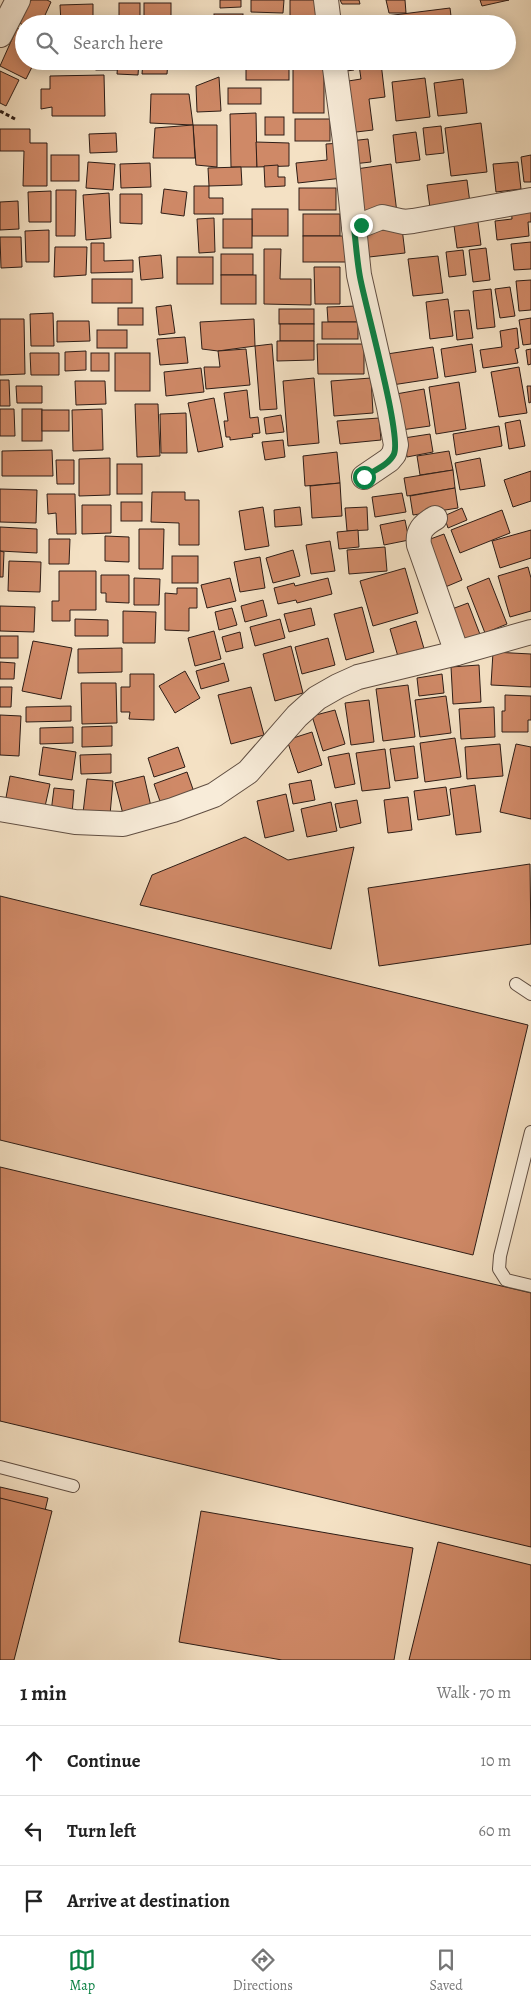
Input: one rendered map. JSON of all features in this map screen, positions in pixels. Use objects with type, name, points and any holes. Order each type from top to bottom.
[{"type":"street","points":[[0,35],[18,0]]},
{"type":"street","points":[[326,0],[328,15]]},
{"type":"street","points":[[335,70],[360,275],[386,390],[396,445],[394,454],[389,460],[364,477]]},
{"type":"street","points":[[354,228],[382,217],[404,222],[413,221],[531,200]]},
{"type":"street","points":[[435,518],[424,525],[419,531],[419,545],[457,653]]},
{"type":"street","points":[[0,809],[75,822],[123,824],[173,810],[214,794],[248,772],[297,716],[316,698],[358,677],[457,653],[531,632]]},
{"type":"lane","points":[[516,984],[531,994]]},
{"type":"lane","points":[[531,1132],[500,1256],[499,1269],[506,1280],[531,1286]]},
{"type":"lane","points":[[0,1467],[72,1486]]},
{"type":"path","points":[[0,111],[15,119]]},
{"type":"building","points":[[31,0],[47,0],[51,2],[45,15],[24,15]]},
{"type":"building","points":[[220,0],[241,0],[241,7],[220,8]]},
{"type":"building","points":[[251,0],[284,0],[283,13],[251,12]]},
{"type":"building","points":[[290,0],[319,0],[320,15],[290,15]]},
{"type":"building","points":[[340,0],[359,0],[360,4],[342,4]]},
{"type":"building","points":[[386,0],[405,0],[406,13],[389,13]]},
{"type":"building","points":[[480,0],[509,0],[482,6]]},
{"type":"building","points":[[119,3],[140,3],[140,15],[119,15]]},
{"type":"building","points":[[144,3],[171,3],[171,15],[144,15]]},
{"type":"building","points":[[93,4],[93,15],[61,15],[60,5]]},
{"type":"building","points":[[450,8],[451,15],[394,15]]},
{"type":"building","points":[[214,14],[243,14],[243,15]]},
{"type":"building","points":[[15,32],[15,70],[30,70],[26,79],[0,66]]},
{"type":"building","points":[[117,70],[138,70],[138,75],[117,74]]},
{"type":"building","points":[[142,70],[167,70],[167,74],[142,74]]},
{"type":"building","points":[[246,70],[289,70],[289,80],[246,80]]},
{"type":"building","points":[[293,70],[324,70],[324,113],[293,113]]},
{"type":"building","points":[[360,70],[382,70],[385,97],[369,99],[373,130],[348,133],[342,82],[361,79]]},
{"type":"building","points":[[0,71],[19,80],[6,106],[0,103]]},
{"type":"building","points":[[104,75],[105,116],[52,116],[52,107],[41,109],[41,89],[50,89],[50,76]]},
{"type":"building","points":[[219,77],[221,111],[197,112],[196,86]]},
{"type":"building","points":[[425,78],[430,117],[396,121],[392,82]]},
{"type":"building","points":[[463,79],[467,113],[438,116],[434,83]]},
{"type":"building","points":[[228,88],[261,88],[261,104],[228,104]]},
{"type":"building","points":[[151,94],[189,94],[193,125],[150,123]]},
{"type":"building","points":[[256,113],[257,167],[231,167],[230,114]]},
{"type":"building","points":[[265,117],[284,117],[284,135],[265,135]]},
{"type":"building","points":[[295,119],[330,119],[330,141],[295,141]]},
{"type":"building","points":[[481,123],[487,172],[451,176],[445,128]]},
{"type":"building","points":[[193,125],[217,125],[217,167],[196,165]]},
{"type":"building","points":[[193,125],[195,158],[153,158],[155,128]]},
{"type":"building","points":[[441,126],[444,153],[426,155],[423,128]]},
{"type":"building","points":[[0,129],[30,129],[30,143],[47,143],[47,186],[23,186],[24,151],[0,151]]},
{"type":"building","points":[[416,132],[420,160],[396,163],[393,135]]},
{"type":"building","points":[[116,133],[117,152],[90,153],[89,134]]},
{"type":"building","points":[[368,139],[371,162],[353,164],[350,141]]},
{"type":"building","points":[[256,142],[289,143],[289,166],[257,167]]},
{"type":"building","points":[[342,143],[343,178],[298,183],[296,163],[327,160],[326,144]]},
{"type":"building","points":[[51,155],[79,155],[79,181],[51,181]]},
{"type":"building","points":[[531,155],[531,182],[524,182],[521,157]]},
{"type":"building","points":[[88,162],[115,164],[113,190],[86,188]]},
{"type":"building","points":[[518,162],[521,189],[496,192],[493,164]]},
{"type":"building","points":[[150,163],[151,187],[121,188],[120,164]]},
{"type":"building","points":[[391,164],[397,213],[362,217],[356,169]]},
{"type":"building","points":[[278,165],[278,177],[285,177],[285,186],[265,187],[264,166]]},
{"type":"building","points":[[241,167],[242,185],[209,186],[208,168]]},
{"type":"building","points":[[467,180],[470,203],[430,208],[427,185]]},
{"type":"building","points":[[194,186],[209,186],[209,198],[223,198],[223,214],[194,214]]},
{"type":"building","points":[[299,188],[336,188],[336,210],[299,210]]},
{"type":"building","points":[[164,189],[187,192],[184,216],[161,213]]},
{"type":"building","points":[[56,190],[76,190],[75,236],[56,236]]},
{"type":"building","points":[[51,191],[51,222],[29,222],[28,192]]},
{"type":"building","points":[[109,193],[111,238],[86,240],[83,195]]},
{"type":"building","points":[[120,194],[142,194],[142,224],[120,223]]},
{"type":"building","points":[[18,201],[19,229],[0,230],[0,202]]},
{"type":"building","points":[[531,203],[531,222],[528,222],[529,236],[497,240],[495,221],[512,219],[511,205]]},
{"type":"building","points":[[252,209],[288,209],[288,236],[252,236]]},
{"type":"building","points":[[303,214],[340,214],[340,236],[303,236]]},
{"type":"building","points":[[477,215],[481,245],[457,248],[453,218]]},
{"type":"building","points":[[214,218],[215,252],[199,253],[197,219]]},
{"type":"building","points":[[223,219],[252,219],[252,248],[223,248]]},
{"type":"building","points":[[402,228],[405,253],[369,257],[366,232]]},
{"type":"building","points":[[49,230],[49,262],[26,262],[25,231]]},
{"type":"building","points":[[303,236],[349,236],[349,262],[303,262]]},
{"type":"building","points":[[0,237],[21,237],[22,267],[1,268]]},
{"type":"building","points":[[531,242],[531,269],[514,270],[511,244]]},
{"type":"building","points":[[91,243],[104,243],[104,261],[133,260],[133,272],[91,273]]},
{"type":"building","points":[[55,247],[87,247],[86,275],[54,277]]},
{"type":"building","points":[[486,248],[490,280],[473,282],[469,250]]},
{"type":"building","points":[[264,249],[281,249],[280,279],[311,279],[311,305],[264,304]]},
{"type":"building","points":[[463,250],[466,275],[449,277],[446,252]]},
{"type":"building","points":[[221,254],[253,254],[253,275],[221,275]]},
{"type":"building","points":[[161,255],[163,278],[141,280],[139,257]]},
{"type":"building","points":[[438,256],[443,293],[413,296],[408,259]]},
{"type":"building","points":[[177,257],[213,257],[213,284],[177,284]]},
{"type":"building","points":[[314,267],[340,267],[340,304],[315,304]]},
{"type":"building","points":[[221,275],[256,275],[256,304],[221,304]]},
{"type":"building","points":[[92,279],[132,279],[132,303],[92,303]]},
{"type":"building","points":[[531,280],[531,310],[519,311],[516,281]]},
{"type":"building","points":[[510,287],[515,316],[500,318],[495,289]]},
{"type":"building","points":[[491,289],[495,327],[477,329],[473,291]]},
{"type":"building","points":[[448,299],[453,336],[430,339],[426,302]]},
{"type":"building","points":[[171,305],[175,333],[159,335],[156,307]]},
{"type":"building","points":[[358,306],[358,322],[328,322],[327,307]]},
{"type":"building","points":[[118,308],[143,308],[143,325],[118,325]]},
{"type":"building","points":[[279,309],[314,309],[314,324],[279,324]]},
{"type":"building","points":[[469,310],[473,338],[457,340],[454,311]]},
{"type":"building","points":[[53,313],[54,346],[31,346],[30,314]]},
{"type":"building","points":[[531,318],[531,344],[523,345],[519,320]]},
{"type":"building","points":[[0,319],[24,319],[25,374],[0,375]]},
{"type":"building","points":[[254,319],[255,346],[218,351],[202,349],[200,322]]},
{"type":"building","points":[[57,321],[89,321],[90,341],[57,342]]},
{"type":"building","points":[[322,322],[358,322],[358,339],[322,339]]},
{"type":"building","points":[[280,324],[314,324],[314,341],[280,341]]},
{"type":"building","points":[[517,328],[519,348],[515,349],[518,363],[483,368],[480,350],[502,347],[500,331]]},
{"type":"building","points":[[97,330],[127,330],[127,348],[97,348]]},
{"type":"building","points":[[185,337],[188,363],[160,365],[157,339]]},
{"type":"building","points":[[277,341],[314,341],[314,360],[277,361]]},
{"type":"building","points":[[272,344],[277,409],[260,410],[255,346]]},
{"type":"building","points":[[317,344],[364,344],[364,374],[318,374]]},
{"type":"building","points":[[472,344],[476,372],[445,377],[441,349]]},
{"type":"building","points":[[433,347],[438,378],[392,385],[387,354]]},
{"type":"building","points":[[246,349],[250,385],[206,389],[204,367],[220,367],[218,351]]},
{"type":"building","points":[[531,349],[531,364],[528,365],[526,350]]},
{"type":"building","points":[[86,351],[86,370],[65,371],[65,352]]},
{"type":"building","points":[[30,353],[59,353],[59,375],[31,375]]},
{"type":"building","points":[[91,353],[109,353],[109,371],[91,371]]},
{"type":"building","points":[[115,353],[150,353],[150,391],[115,391]]},
{"type":"building","points":[[519,367],[527,413],[499,417],[491,372]]},
{"type":"building","points":[[201,368],[204,392],[166,396],[164,372]]},
{"type":"building","points":[[314,378],[319,443],[288,446],[283,381]]},
{"type":"building","points":[[371,378],[373,413],[334,416],[331,381]]},
{"type":"building","points":[[0,380],[9,380],[10,406],[0,406]]},
{"type":"building","points":[[75,381],[105,381],[106,404],[76,405]]},
{"type":"building","points":[[459,382],[466,429],[436,434],[429,387]]},
{"type":"building","points":[[16,386],[42,386],[42,403],[17,403]]},
{"type":"building","points":[[527,386],[531,386],[531,402],[529,403]]},
{"type":"building","points":[[424,389],[430,426],[401,430],[396,394]]},
{"type":"building","points":[[247,390],[250,418],[258,417],[260,433],[252,434],[253,437],[230,440],[230,437],[226,437],[224,421],[228,421],[224,393]]},
{"type":"building","points":[[214,398],[223,447],[198,452],[188,403]]},
{"type":"building","points":[[135,404],[158,404],[160,456],[137,457]]},
{"type":"building","points":[[0,409],[14,409],[15,436],[0,436]]},
{"type":"building","points":[[22,409],[42,409],[42,441],[22,441]]},
{"type":"building","points":[[102,409],[103,450],[73,451],[72,410]]},
{"type":"building","points":[[42,410],[69,410],[69,431],[42,431]]},
{"type":"building","points":[[186,413],[187,453],[161,453],[160,414]]},
{"type":"building","points":[[281,415],[284,432],[266,434],[264,418]]},
{"type":"building","points":[[379,418],[381,440],[340,444],[337,421]]},
{"type":"building","points":[[520,420],[525,446],[509,449],[505,423]]},
{"type":"building","points":[[499,426],[502,446],[456,455],[453,434]]},
{"type":"building","points":[[430,434],[433,452],[407,457],[404,438]]},
{"type":"building","points":[[283,440],[285,457],[265,460],[262,442]]},
{"type":"building","points":[[52,450],[53,476],[2,476],[2,451]]},
{"type":"building","points":[[449,451],[453,470],[420,475],[417,456]]},
{"type":"building","points":[[337,452],[340,483],[305,486],[303,456]]},
{"type":"building","points":[[110,458],[110,495],[79,496],[79,459]]},
{"type":"building","points":[[480,458],[485,486],[460,490],[455,463]]},
{"type":"building","points":[[56,460],[74,460],[74,484],[57,484]]},
{"type":"building","points":[[117,464],[142,464],[142,494],[117,494]]},
{"type":"building","points":[[453,470],[455,488],[407,496],[404,478]]},
{"type":"building","points":[[531,471],[531,501],[513,507],[504,480]]},
{"type":"building","points":[[340,483],[342,516],[312,518],[310,486]]},
{"type":"building","points":[[455,488],[458,508],[413,515],[410,496]]},
{"type":"building","points":[[0,489],[37,490],[36,523],[0,522]]},
{"type":"building","points":[[152,492],[185,492],[185,500],[199,500],[199,545],[179,545],[179,523],[151,522]]},
{"type":"building","points":[[402,493],[406,512],[375,517],[372,497]]},
{"type":"building","points":[[47,494],[75,494],[76,534],[57,534],[56,513],[48,514]]},
{"type":"building","points":[[121,502],[142,502],[142,521],[121,521]]},
{"type":"building","points":[[82,505],[111,505],[111,533],[82,534]]},
{"type":"building","points":[[263,507],[269,546],[245,550],[239,511]]},
{"type":"building","points":[[300,507],[302,525],[275,527],[274,510]]},
{"type":"building","points":[[367,507],[368,530],[347,531],[345,508]]},
{"type":"building","points":[[462,508],[467,520],[448,528],[444,516]]},
{"type":"building","points":[[502,510],[510,533],[460,553],[451,530]]},
{"type":"building","points":[[405,520],[409,540],[384,545],[380,525]]},
{"type":"building","points":[[0,527],[37,529],[37,553],[0,551]]},
{"type":"building","points":[[139,529],[164,529],[163,569],[139,569]]},
{"type":"building","points":[[358,530],[359,547],[339,549],[337,532]]},
{"type":"building","points":[[531,530],[531,558],[500,568],[492,541]]},
{"type":"building","points":[[444,534],[462,580],[443,588],[425,541]]},
{"type":"building","points":[[105,536],[129,537],[129,562],[105,561]]},
{"type":"building","points":[[49,539],[70,539],[69,564],[49,564]]},
{"type":"building","points":[[330,541],[335,571],[311,574],[306,545]]},
{"type":"building","points":[[385,547],[387,571],[349,574],[347,550]]},
{"type":"building","points":[[293,550],[300,576],[273,583],[266,558]]},
{"type":"building","points":[[0,551],[4,552],[3,577],[0,577]]},
{"type":"building","points":[[172,556],[198,556],[198,583],[172,583]]},
{"type":"building","points":[[260,557],[265,588],[240,592],[234,562]]},
{"type":"building","points":[[9,561],[41,562],[40,592],[8,591]]},
{"type":"building","points":[[528,567],[531,578],[531,611],[510,617],[498,576]]},
{"type":"building","points":[[405,568],[418,613],[373,626],[360,581]]},
{"type":"building","points":[[59,571],[96,571],[96,610],[70,610],[70,621],[52,621],[52,601],[59,601]]},
{"type":"building","points":[[101,575],[129,575],[129,603],[106,602],[106,593],[101,593]]},
{"type":"building","points":[[134,578],[160,579],[159,605],[134,605]]},
{"type":"building","points":[[230,578],[236,601],[207,608],[201,585]]},
{"type":"building","points":[[328,578],[332,594],[297,603],[296,600],[278,604],[274,588],[294,583],[295,586]]},
{"type":"building","points":[[489,578],[507,624],[485,633],[467,587]]},
{"type":"building","points":[[177,588],[197,588],[197,608],[189,608],[189,631],[165,630],[165,593],[177,594]]},
{"type":"building","points":[[263,600],[267,616],[245,622],[241,606]]},
{"type":"building","points":[[468,603],[481,637],[465,643],[452,609]]},
{"type":"building","points":[[0,606],[35,607],[34,632],[0,631]]},
{"type":"building","points":[[362,607],[374,652],[346,660],[334,614]]},
{"type":"building","points":[[232,608],[237,625],[219,630],[215,612]]},
{"type":"building","points":[[311,608],[315,625],[289,632],[284,614]]},
{"type":"building","points":[[123,611],[156,612],[155,643],[123,643]]},
{"type":"building","points":[[75,619],[108,620],[108,636],[75,636]]},
{"type":"building","points":[[280,619],[285,638],[255,646],[250,627]]},
{"type":"building","points":[[416,621],[425,652],[399,660],[390,629]]},
{"type":"building","points":[[214,631],[221,659],[195,666],[188,638]]},
{"type":"building","points":[[240,632],[243,648],[226,652],[222,637]]},
{"type":"building","points":[[0,636],[18,636],[18,658],[0,658]]},
{"type":"building","points":[[328,638],[335,665],[302,674],[295,647]]},
{"type":"building","points":[[33,641],[72,648],[61,699],[22,691]]},
{"type":"building","points":[[291,646],[303,693],[275,701],[263,654]]},
{"type":"building","points":[[122,648],[122,672],[78,673],[78,649]]},
{"type":"building","points":[[493,652],[531,654],[531,687],[491,685]]},
{"type":"building","points":[[0,662],[15,663],[14,679],[0,679]]},
{"type":"building","points":[[224,663],[229,681],[201,689],[196,671]]},
{"type":"building","points":[[479,665],[481,702],[453,704],[451,667]]},
{"type":"building","points":[[185,671],[200,698],[175,713],[159,686]]},
{"type":"building","points":[[130,674],[154,674],[154,720],[129,719],[130,712],[121,712],[121,687],[130,687]]},
{"type":"building","points":[[442,674],[444,693],[419,696],[417,678]]},
{"type":"building","points":[[81,683],[116,683],[117,723],[82,724]]},
{"type":"building","points":[[408,685],[415,737],[383,741],[376,689]]},
{"type":"building","points":[[0,687],[12,687],[11,707],[0,707]]},
{"type":"building","points":[[251,687],[264,735],[231,744],[218,695]]},
{"type":"building","points":[[505,695],[531,696],[531,720],[528,720],[528,732],[502,732],[502,711],[505,711]]},
{"type":"building","points":[[446,696],[451,733],[420,737],[415,700]]},
{"type":"building","points":[[369,700],[374,742],[351,745],[345,703]]},
{"type":"building","points":[[71,706],[71,721],[26,722],[26,707]]},
{"type":"building","points":[[494,707],[495,737],[461,739],[459,709]]},
{"type":"building","points":[[335,710],[345,744],[323,751],[312,716]]},
{"type":"building","points":[[0,715],[21,716],[19,756],[0,755]]},
{"type":"building","points":[[112,726],[112,746],[82,747],[82,727]]},
{"type":"building","points":[[73,727],[73,743],[40,744],[40,728]]},
{"type":"building","points":[[312,732],[322,765],[298,773],[287,740]]},
{"type":"building","points":[[455,738],[461,777],[425,782],[420,743]]},
{"type":"building","points":[[500,744],[503,776],[467,779],[465,747]]},
{"type":"building","points":[[516,744],[531,747],[531,819],[500,812]]},
{"type":"building","points":[[414,746],[418,778],[395,781],[390,749]]},
{"type":"building","points":[[43,747],[76,752],[72,780],[39,775]]},
{"type":"building","points":[[178,747],[185,767],[154,777],[148,758]]},
{"type":"building","points":[[385,749],[390,788],[362,791],[356,753]]},
{"type":"building","points":[[349,753],[355,784],[335,788],[328,757]]},
{"type":"building","points":[[111,754],[111,773],[81,774],[80,755]]},
{"type":"building","points":[[187,772],[195,795],[162,807],[154,784]]},
{"type":"building","points":[[10,776],[50,784],[44,811],[5,803]]},
{"type":"building","points":[[144,776],[152,811],[124,818],[115,783]]},
{"type":"building","points":[[87,779],[113,781],[110,815],[83,813]]},
{"type":"building","points":[[311,780],[315,800],[293,804],[289,784]]},
{"type":"building","points":[[475,785],[481,832],[456,835],[450,789]]},
{"type":"building","points":[[446,787],[450,815],[418,820],[414,791]]},
{"type":"building","points":[[54,788],[74,790],[72,814],[51,812]]},
{"type":"building","points":[[286,794],[294,831],[265,838],[257,801]]},
{"type":"building","points":[[408,797],[412,830],[388,833],[384,800]]},
{"type":"building","points":[[357,800],[361,823],[340,828],[335,804]]},
{"type":"building","points":[[331,802],[337,831],[307,837],[301,809]]},
{"type":"building","points":[[245,837],[288,860],[354,847],[331,949],[140,905],[152,875]]},
{"type":"building","points":[[530,864],[531,944],[379,966],[368,888]]},
{"type":"building","points":[[0,896],[528,1025],[473,1255],[0,1140]]},
{"type":"building","points":[[0,1167],[531,1293],[531,1547],[0,1421]]},
{"type":"building","points":[[0,1487],[48,1498],[10,1660],[0,1660]]},
{"type":"building","points":[[0,1498],[52,1511],[14,1660],[0,1660]]},
{"type":"building","points":[[201,1511],[413,1548],[394,1660],[282,1660],[179,1642]]},
{"type":"building","points":[[438,1542],[531,1565],[531,1660],[409,1660]]},
{"type":"route","points":[[361,225],[354,228],[360,275],[396,445],[394,454],[389,460],[364,477]]}]
